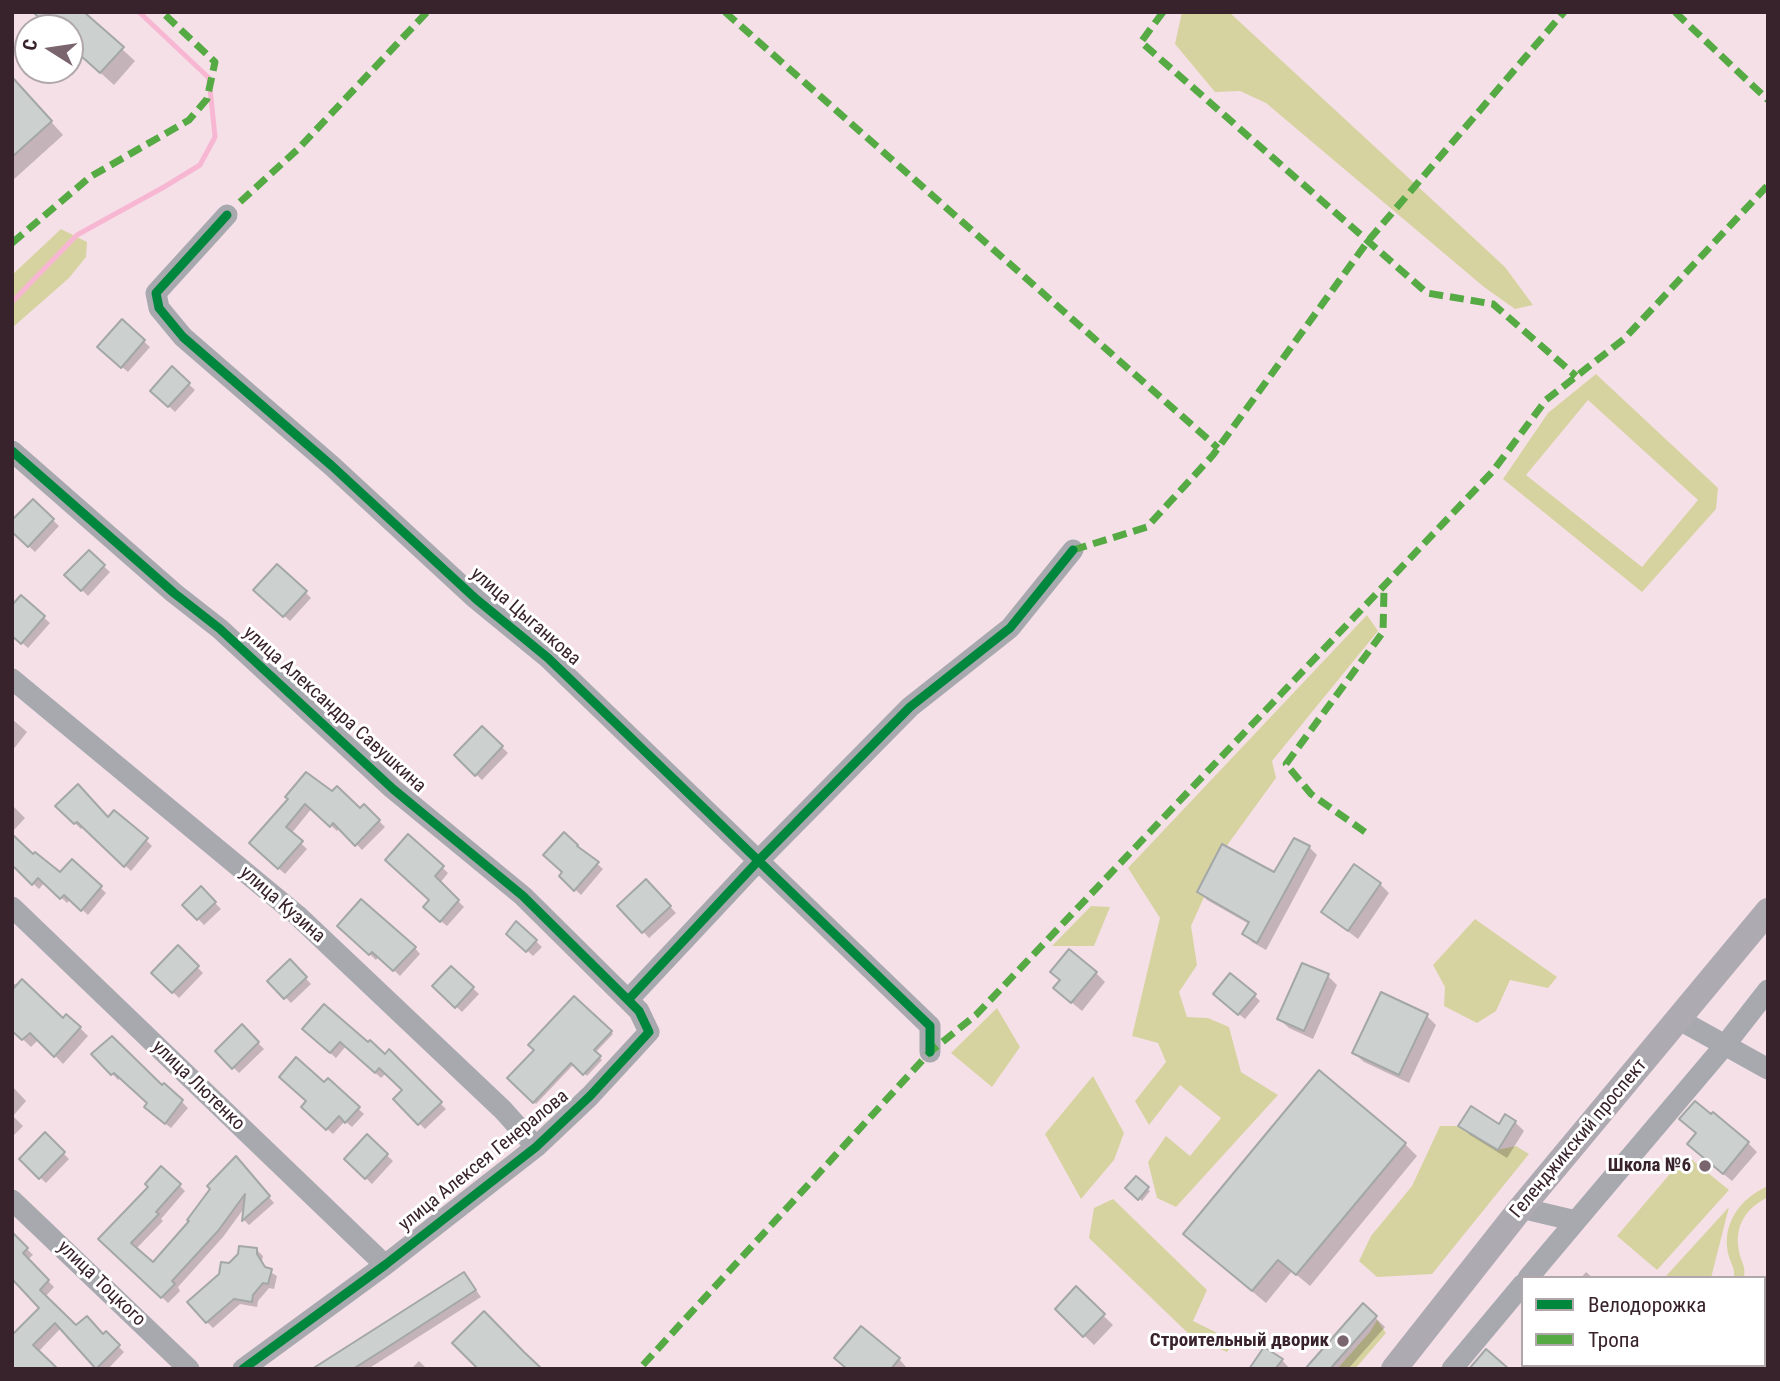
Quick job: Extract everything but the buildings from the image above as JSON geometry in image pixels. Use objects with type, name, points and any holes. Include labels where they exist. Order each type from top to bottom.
[{"type":"main road","name":"Геленджикский проспект","points":[[1394,1369],[1521,1208],[1768,911]]},
{"type":"street","name":"улица Цыганкова","points":[[228,215],[156,293],[159,308],[183,337],[332,466],[476,599],[548,658],[930,1026],[930,1052]]},
{"type":"street","name":"улица Александра Савушкина","points":[[12,451],[174,593],[220,629],[393,789],[523,896],[628,1000]]},
{"type":"street","points":[[628,1000],[759,860],[910,707],[1010,628],[1073,550]]},
{"type":"street","name":"улица Кузина","points":[[12,679],[296,915],[503,1110],[536,1147]]},
{"type":"street","name":"улица Лютенко","points":[[12,907],[385,1265]]},
{"type":"street","points":[[1530,1276],[1725,1045],[1768,990]]},
{"type":"street","name":"улица Алексея Генералова","points":[[243,1369],[385,1265],[536,1147],[590,1096],[649,1032],[639,1011],[628,1000]]},
{"type":"street","points":[[1678,1019],[1768,1069]]},
{"type":"street","name":"улица Тоцкого","points":[[12,1200],[189,1369]]},
{"type":"street","points":[[1521,1208],[1576,1221]]},
{"type":"street","points":[[1452,1369],[1521,1286]]},
{"type":"shaded area","points":[[1182,12],[1229,12],[1505,267],[1533,305],[1515,309],[1484,287],[1266,103],[1240,91],[1215,92],[1175,44]]},
{"type":"shaded area","points":[[61,229],[87,242],[86,257],[69,278],[12,328],[12,275]]},
{"type":"shaded area","points":[[1596,374],[1718,488],[1716,509],[1642,592],[1503,479],[1548,413]],"holes":[[[1588,400],[1698,500],[1642,567],[1526,475]]]},
{"type":"shaded area","points":[[1367,615],[1378,631],[1272,761],[1276,778],[1228,844],[1191,926],[1197,965],[1179,992],[1187,1017],[1208,1018],[1229,1027],[1241,1072],[1278,1095],[1176,1207],[1157,1198],[1148,1162],[1166,1136],[1190,1156],[1221,1118],[1180,1085],[1149,1125],[1135,1101],[1166,1062],[1158,1043],[1132,1036],[1160,918],[1128,868]]},
{"type":"shaded area","points":[[1091,906],[1110,907],[1094,946],[1052,946]]},
{"type":"shaded area","points":[[1475,919],[1557,977],[1548,988],[1510,980],[1496,1011],[1477,1023],[1444,1006],[1445,987],[1433,965]]},
{"type":"shaded area","points":[[997,1008],[1020,1047],[992,1087],[951,1053]]},
{"type":"shaded area","points":[[1093,1076],[1124,1133],[1114,1160],[1081,1199],[1045,1134]]},
{"type":"shaded area","points":[[1440,1126],[1458,1126],[1497,1150],[1516,1146],[1529,1154],[1432,1274],[1377,1277],[1359,1261],[1371,1236],[1412,1186]]},
{"type":"shaded area","points":[[1686,1155],[1729,1190],[1657,1270],[1617,1236]]},
{"type":"shaded area","points":[[1768,1186],[1768,1197],[1753,1207],[1743,1219],[1738,1242],[1744,1276],[1734,1276],[1727,1234],[1741,1205]]},
{"type":"shaded area","points":[[1113,1199],[1207,1290],[1193,1321],[1234,1341],[1227,1352],[1192,1337],[1089,1238],[1094,1208]]},
{"type":"shaded area","points":[[1729,1207],[1712,1276],[1666,1276]]},
{"type":"shaded area","points":[[1377,1320],[1386,1333],[1355,1369],[1337,1369],[1370,1332]]},
{"type":"waterway","points":[[12,302],[77,235],[200,165],[215,137],[209,78],[139,12]]},
{"type":"marked path","points":[[12,243],[90,177],[189,120],[207,99],[215,62],[162,12]]},
{"type":"marked path","points":[[240,202],[298,149],[427,12]]},
{"type":"marked path","points":[[725,12],[1218,448]]},
{"type":"marked path","points":[[1163,12],[1141,42],[1427,293],[1493,304],[1576,376]]},
{"type":"marked path","points":[[1073,550],[1147,527],[1213,455],[1368,241],[1564,12]]},
{"type":"marked path","points":[[1675,12],[1768,100]]},
{"type":"marked path","points":[[643,1365],[930,1052],[976,1015],[1493,471],[1546,400],[1624,339],[1768,185]]},
{"type":"marked path","points":[[1365,832],[1311,794],[1286,764],[1383,632],[1384,589]]},
{"type":"cycle path","points":[[227,215],[156,293],[159,308],[183,337],[332,466],[476,599],[548,658],[930,1026],[930,1052]]},
{"type":"cycle path","points":[[12,451],[174,593],[220,629],[393,789],[523,896],[628,1000]]},
{"type":"cycle path","points":[[243,1369],[385,1265],[536,1147],[590,1096],[649,1032],[639,1011],[628,1000],[759,860],[910,707],[1010,628],[1073,550]]},
{"type":"place","name":"Школа №6","points":[[1705,1166]]},
{"type":"place","name":"Строительный дворик","points":[[1343,1341]]}]
